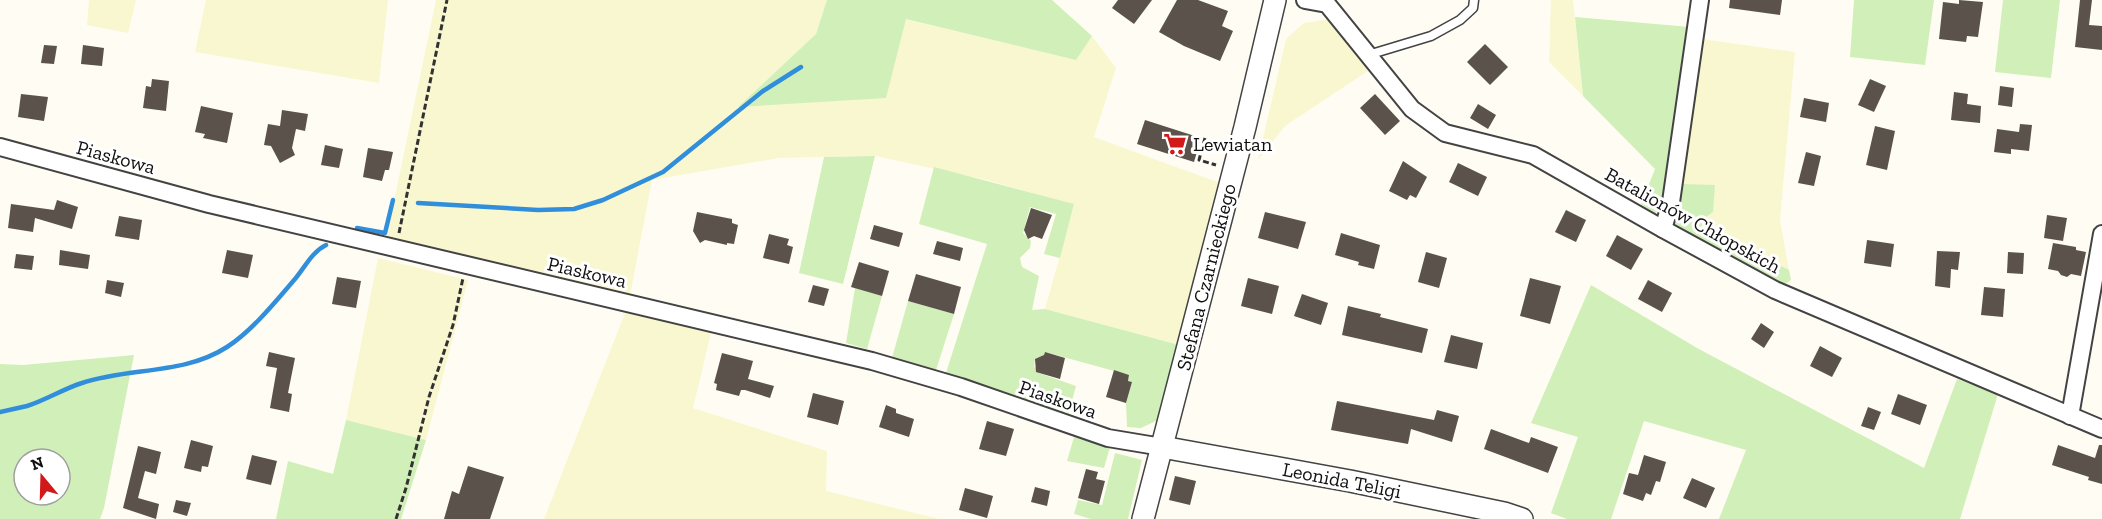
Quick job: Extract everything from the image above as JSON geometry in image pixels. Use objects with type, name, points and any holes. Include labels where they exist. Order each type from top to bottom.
[{"type":"street","name":"Stefana Czarnieckiego","points":[[1143,519],[1245,127],[1275,0]]},
{"type":"street","name":"Batalionów Chłopskich","points":[[1305,0],[1327,4],[1412,109],[1445,133],[1533,155],[1775,290],[2102,429]]},
{"type":"street","points":[[1663,229],[1671,202],[1700,0]]},
{"type":"street","name":"Piaskowa","points":[[0,147],[209,204],[872,361],[961,387],[1108,438],[1162,447]]},
{"type":"street","points":[[2070,416],[2102,234]]},
{"type":"street","name":"Leonida Teligi","points":[[1162,447],[1350,481],[1504,513],[1522,519]]},
{"type":"lane","points":[[1367,55],[1431,36],[1460,20],[1473,8],[1474,0]]},
{"type":"path","points":[[396,249],[447,0]]},
{"type":"path","points":[[1205,138],[1199,160],[1226,168]]},
{"type":"path","points":[[396,519],[429,397],[453,325],[466,265]]},
{"type":"shaded area","points":[[89,0],[136,0],[128,33],[87,25]]},
{"type":"shaded area","points":[[206,0],[388,0],[379,83],[195,52]]},
{"type":"shaded area","points":[[436,0],[827,0],[816,34],[739,106],[905,19],[1076,60],[1092,36],[1116,68],[1094,137],[1220,183],[1179,345],[1045,309],[1074,205],[987,180],[875,156],[779,158],[652,180],[630,296],[386,239]]},
{"type":"shaded area","points":[[1551,0],[1573,0],[1583,96],[1549,62]]},
{"type":"shaded area","points":[[1330,19],[1368,71],[1285,126],[1258,160],[1286,39],[1304,23]]},
{"type":"shaded area","points":[[1702,39],[1795,52],[1780,220],[1789,270],[1698,221],[1683,184]]},
{"type":"shaded area","points":[[378,258],[468,280],[426,440],[346,420]]},
{"type":"shaded area","points":[[627,308],[712,329],[693,408],[827,451],[826,491],[939,519],[544,519]]},
{"type":"green space","points":[[827,0],[1052,0],[1092,36],[1076,60],[906,19],[886,98],[738,107],[816,34]]},
{"type":"green space","points":[[1854,0],[1934,0],[1925,65],[1850,57]]},
{"type":"green space","points":[[2003,0],[2060,0],[2051,78],[1995,72]]},
{"type":"green space","points":[[1575,17],[1690,27],[1666,194],[1655,215],[1641,204],[1655,169],[1583,96]]},
{"type":"green space","points":[[875,156],[843,284],[799,273],[824,157]]},
{"type":"green space","points":[[934,167],[1074,204],[1060,258],[1044,254],[1056,214],[1030,207],[1023,233],[1031,241],[1030,248],[1020,258],[1022,267],[1039,276],[1032,310],[1045,309],[1179,345],[1160,419],[1141,428],[1127,427],[1126,403],[1132,382],[1128,381],[1129,375],[1045,352],[1043,358],[1035,359],[1034,367],[1040,369],[1039,373],[1076,386],[1068,415],[945,376],[987,244],[919,224]]},
{"type":"green space","points":[[1683,184],[1715,185],[1713,212],[1699,222],[1789,270],[1791,280],[1784,285],[1680,232],[1673,222]]},
{"type":"green space","points":[[1591,285],[1697,348],[1924,468],[1957,379],[1998,394],[1960,519],[1719,519],[1746,450],[1644,421],[1611,519],[1567,519],[1551,513],[1578,437],[1531,423]]},
{"type":"green space","points":[[855,288],[882,296],[867,349],[846,343]]},
{"type":"green space","points":[[908,301],[954,314],[936,370],[892,358]]},
{"type":"green space","points":[[134,355],[100,519],[0,519],[0,364],[23,365]]},
{"type":"green space","points":[[346,420],[426,440],[401,519],[276,519],[288,461],[333,474]]},
{"type":"green space","points":[[1074,437],[1110,447],[1104,468],[1067,461]]},
{"type":"green space","points":[[1115,453],[1142,460],[1128,519],[1091,519],[1074,514],[1078,500],[1102,505]]},
{"type":"building","points":[[1118,0],[1152,0],[1134,24],[1112,8]]},
{"type":"building","points":[[1177,0],[1198,0],[1228,11],[1222,26],[1233,31],[1220,61],[1184,46],[1159,32]]},
{"type":"building","points":[[1730,0],[1782,0],[1780,15],[1729,8]]},
{"type":"building","points":[[1959,0],[1983,2],[1978,37],[1967,36],[1966,42],[1939,39],[1943,2],[1959,4]]},
{"type":"building","points":[[2080,0],[2092,0],[2089,25],[2102,26],[2102,50],[2075,47]]},
{"type":"building","points":[[1485,44],[1508,67],[1490,85],[1467,62]]},
{"type":"building","points":[[44,45],[57,46],[54,64],[41,63]]},
{"type":"building","points":[[83,45],[104,48],[102,66],[81,64]]},
{"type":"building","points":[[152,79],[169,81],[166,111],[143,108],[146,86],[151,87]]},
{"type":"building","points":[[1870,79],[1886,86],[1874,112],[1858,105]]},
{"type":"building","points":[[2000,86],[2014,88],[2012,107],[1998,105]]},
{"type":"building","points":[[1954,92],[1968,94],[1967,104],[1981,106],[1980,123],[1951,120]]},
{"type":"building","points":[[21,94],[48,97],[44,121],[18,117]]},
{"type":"building","points":[[1375,94],[1400,121],[1385,135],[1360,108]]},
{"type":"building","points":[[1804,98],[1829,103],[1826,122],[1800,117]]},
{"type":"building","points":[[1478,104],[1496,115],[1488,129],[1470,118]]},
{"type":"building","points":[[201,106],[233,113],[227,143],[203,138],[205,134],[195,132]]},
{"type":"building","points":[[282,110],[308,114],[305,131],[296,129],[292,148],[295,155],[280,163],[271,146],[264,145],[268,124],[280,126]]},
{"type":"building","points":[[1145,120],[1201,138],[1194,162],[1137,144]]},
{"type":"building","points":[[2020,124],[2032,125],[2029,151],[2011,149],[2011,154],[1994,152],[1997,129],[2019,132]]},
{"type":"building","points":[[1875,126],[1895,131],[1887,170],[1866,165]]},
{"type":"building","points":[[325,145],[343,149],[339,168],[321,165]]},
{"type":"building","points":[[368,148],[393,152],[389,170],[385,170],[382,181],[363,177]]},
{"type":"building","points":[[1806,152],[1821,156],[1814,186],[1798,183]]},
{"type":"building","points":[[1403,161],[1427,177],[1416,198],[1410,195],[1407,200],[1389,191]]},
{"type":"building","points":[[1458,163],[1487,177],[1478,196],[1449,182]]},
{"type":"building","points":[[57,200],[78,207],[72,229],[35,218],[33,232],[8,228],[11,204],[54,210]]},
{"type":"building","points":[[1031,208],[1052,215],[1042,239],[1034,236],[1028,239],[1024,230]]},
{"type":"building","points":[[1566,210],[1586,220],[1576,242],[1555,232]]},
{"type":"building","points":[[697,212],[732,219],[732,223],[738,225],[734,244],[727,243],[727,245],[705,240],[700,243],[693,231]]},
{"type":"building","points":[[1265,212],[1306,222],[1298,249],[1258,238]]},
{"type":"building","points":[[2047,215],[2067,218],[2063,241],[2044,238]]},
{"type":"building","points":[[119,216],[142,220],[139,240],[115,236]]},
{"type":"building","points":[[874,225],[903,233],[899,247],[870,239]]},
{"type":"building","points":[[1341,233],[1380,245],[1374,269],[1335,255]]},
{"type":"building","points":[[769,234],[789,239],[787,245],[793,247],[789,264],[763,258]]},
{"type":"building","points":[[1617,235],[1643,249],[1631,270],[1606,256]]},
{"type":"building","points":[[1867,240],[1894,244],[1891,267],[1864,263]]},
{"type":"building","points":[[937,241],[963,248],[960,261],[933,254]]},
{"type":"building","points":[[2053,243],[2076,247],[2076,250],[2086,252],[2081,276],[2071,274],[2067,277],[2058,271],[2048,269]]},
{"type":"building","points":[[60,250],[90,255],[88,269],[59,265]]},
{"type":"building","points":[[227,250],[253,255],[248,278],[222,273]]},
{"type":"building","points":[[1937,251],[1960,252],[1958,270],[1951,269],[1950,288],[1935,286]]},
{"type":"building","points":[[1426,252],[1447,258],[1439,288],[1418,282]]},
{"type":"building","points":[[2008,252],[2024,253],[2023,274],[2007,273]]},
{"type":"building","points":[[16,254],[34,256],[32,270],[14,268]]},
{"type":"building","points":[[859,262],[889,271],[882,296],[851,287]]},
{"type":"building","points":[[916,274],[961,287],[954,314],[908,301]]},
{"type":"building","points":[[337,277],[361,281],[356,308],[332,304]]},
{"type":"building","points":[[1248,278],[1279,286],[1272,314],[1241,306]]},
{"type":"building","points":[[1530,278],[1561,286],[1550,324],[1520,316]]},
{"type":"building","points":[[107,280],[124,283],[121,297],[105,293]]},
{"type":"building","points":[[1648,280],[1672,293],[1662,312],[1638,299]]},
{"type":"building","points":[[813,285],[829,289],[824,306],[808,302]]},
{"type":"building","points":[[1984,287],[2005,289],[2003,317],[1981,315]]},
{"type":"building","points":[[1302,294],[1328,303],[1321,325],[1294,316]]},
{"type":"building","points":[[1348,306],[1428,329],[1422,353],[1342,335]]},
{"type":"building","points":[[1761,323],[1774,332],[1764,348],[1751,339]]},
{"type":"building","points":[[1451,335],[1483,343],[1477,369],[1444,362]]},
{"type":"building","points":[[1820,346],[1842,358],[1832,377],[1810,366]]},
{"type":"building","points":[[269,352],[295,358],[288,393],[292,394],[289,412],[270,408],[277,368],[266,366]]},
{"type":"building","points":[[1045,352],[1065,358],[1060,379],[1036,372],[1035,359],[1044,355]]},
{"type":"building","points":[[722,353],[753,361],[748,379],[774,386],[770,398],[745,390],[741,390],[739,396],[716,390],[717,384],[714,383]]},
{"type":"building","points":[[1114,370],[1129,375],[1128,381],[1132,382],[1126,403],[1106,397]]},
{"type":"building","points":[[813,393],[844,401],[838,425],[807,417]]},
{"type":"building","points":[[1898,394],[1927,405],[1920,425],[1891,414]]},
{"type":"building","points":[[1337,401],[1434,420],[1437,410],[1459,416],[1452,442],[1411,429],[1408,444],[1331,430]]},
{"type":"building","points":[[886,405],[896,409],[896,413],[914,419],[909,437],[879,427]]},
{"type":"building","points":[[1868,407],[1881,412],[1874,430],[1861,426]]},
{"type":"building","points":[[987,421],[1014,429],[1006,456],[979,449]]},
{"type":"building","points":[[1491,429],[1529,443],[1531,437],[1558,447],[1548,473],[1484,449]]},
{"type":"building","points":[[191,440],[213,446],[208,467],[202,466],[201,472],[184,468]]},
{"type":"building","points":[[2058,445],[2095,458],[2099,445],[2102,445],[2102,484],[2088,480],[2089,477],[2052,465]]},
{"type":"building","points":[[138,446],[161,452],[156,474],[145,471],[138,498],[159,504],[156,519],[123,508]]},
{"type":"building","points":[[252,455],[277,461],[271,485],[246,479]]},
{"type":"building","points":[[1644,455],[1666,462],[1660,482],[1656,481],[1651,495],[1646,493],[1643,501],[1623,494],[1629,473],[1638,475]]},
{"type":"building","points":[[468,466],[504,477],[490,519],[444,519],[452,491],[459,494]]},
{"type":"building","points":[[1086,469],[1098,472],[1096,479],[1105,481],[1099,504],[1078,498]]},
{"type":"building","points":[[1175,476],[1196,481],[1190,505],[1169,500]]},
{"type":"building","points":[[1692,478],[1715,488],[1706,508],[1683,498]]},
{"type":"building","points":[[1035,487],[1050,491],[1047,506],[1031,502]]},
{"type":"building","points":[[965,488],[993,496],[987,518],[959,510]]},
{"type":"building","points":[[176,500],[191,503],[187,516],[173,512]]},
{"type":"waterway","points":[[418,203],[538,210],[574,209],[603,200],[663,172],[763,91],[801,67]]},
{"type":"waterway","points":[[357,228],[385,233],[393,200]]},
{"type":"waterway","points":[[0,412],[27,406],[75,385],[100,378],[175,366],[210,356],[227,347],[254,324],[313,256],[326,245]]},
{"type":"place","name":"Lewiatan","points":[[1175,144]]}]
